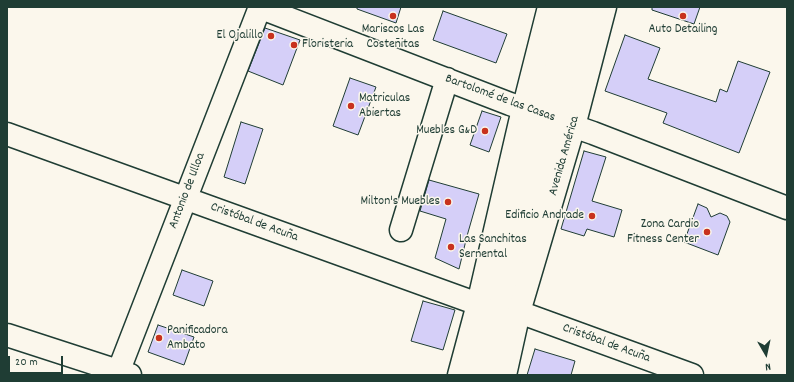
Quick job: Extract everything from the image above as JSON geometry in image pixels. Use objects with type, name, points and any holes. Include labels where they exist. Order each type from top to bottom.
[{"type":"street","name":"Bartolomé de las Casas","points":[[259,7],[447,80],[787,208]]},
{"type":"street","name":"Antonio de Ulloa","points":[[122,374],[185,199],[259,7]]},
{"type":"street","name":"Avenida América","points":[[505,375],[519,312],[548,117],[549,7]]},
{"type":"street","points":[[492,375],[548,117],[568,7]]},
{"type":"street","points":[[472,375],[548,117],[587,7]]},
{"type":"street","name":"Avenida América","points":[[459,375],[478,304],[548,117],[605,7]]},
{"type":"street","points":[[401,230],[447,80]]},
{"type":"street","name":"Cristóbal de Acuña","points":[[7,134],[478,304]]},
{"type":"street","name":"Cristóbal de Acuña","points":[[519,312],[692,375]]},
{"type":"street","points":[[7,335],[122,374]]},
{"type":"building","points":[[357,7],[401,7],[396,23],[357,9]]},
{"type":"building","name":"Auto Detailing","points":[[652,7],[700,7],[694,24],[652,10]]},
{"type":"building","points":[[443,11],[507,34],[496,63],[433,40]]},
{"type":"building","points":[[265,28],[300,40],[283,85],[248,71]]},
{"type":"building","points":[[625,35],[660,48],[648,79],[716,102],[720,89],[727,92],[738,61],[770,72],[739,153],[663,123],[667,113],[605,91]]},
{"type":"building","name":"Matriculas Abiertas","points":[[350,78],[376,87],[358,135],[333,126]]},
{"type":"building","name":"Muebles G&D","points":[[482,111],[501,117],[489,152],[470,145]]},
{"type":"building","points":[[241,122],[263,129],[245,184],[224,177]]},
{"type":"building","points":[[584,151],[606,157],[592,201],[622,210],[614,237],[587,229],[584,236],[561,229]]},
{"type":"building","name":"Milton's Muebles","points":[[429,180],[479,194],[459,269],[435,258],[446,219],[420,211]]},
{"type":"building","name":"Zona Cardio Fitness Center","points":[[698,204],[707,208],[711,217],[720,213],[727,216],[730,222],[718,255],[684,242]]},
{"type":"building","points":[[182,270],[213,281],[204,306],[173,295]]},
{"type":"building","points":[[423,301],[455,310],[443,350],[411,341]]},
{"type":"building","points":[[158,325],[194,337],[184,365],[148,352]]},
{"type":"building","points":[[535,349],[575,361],[571,375],[527,375]]},
{"type":"place","name":"Mariscos Las Costeñitas","points":[[393,16]]},
{"type":"place","name":"Auto Detailing","points":[[683,16]]},
{"type":"place","name":"El Ojalillo","points":[[271,36]]},
{"type":"place","name":"Floristeria","points":[[294,45]]},
{"type":"place","name":"Matriculas Abiertas","points":[[351,106]]},
{"type":"place","name":"Muebles G&D","points":[[485,131]]},
{"type":"place","name":"Milton's Muebles","points":[[448,202]]},
{"type":"place","name":"Edificio Andrade","points":[[592,216]]},
{"type":"place","name":"Zona Cardio Fitness Center","points":[[707,232]]},
{"type":"place","name":"Las Sanchitas Sernental","points":[[451,247]]},
{"type":"place","name":"Panificadora Ambato","points":[[159,338]]}]
